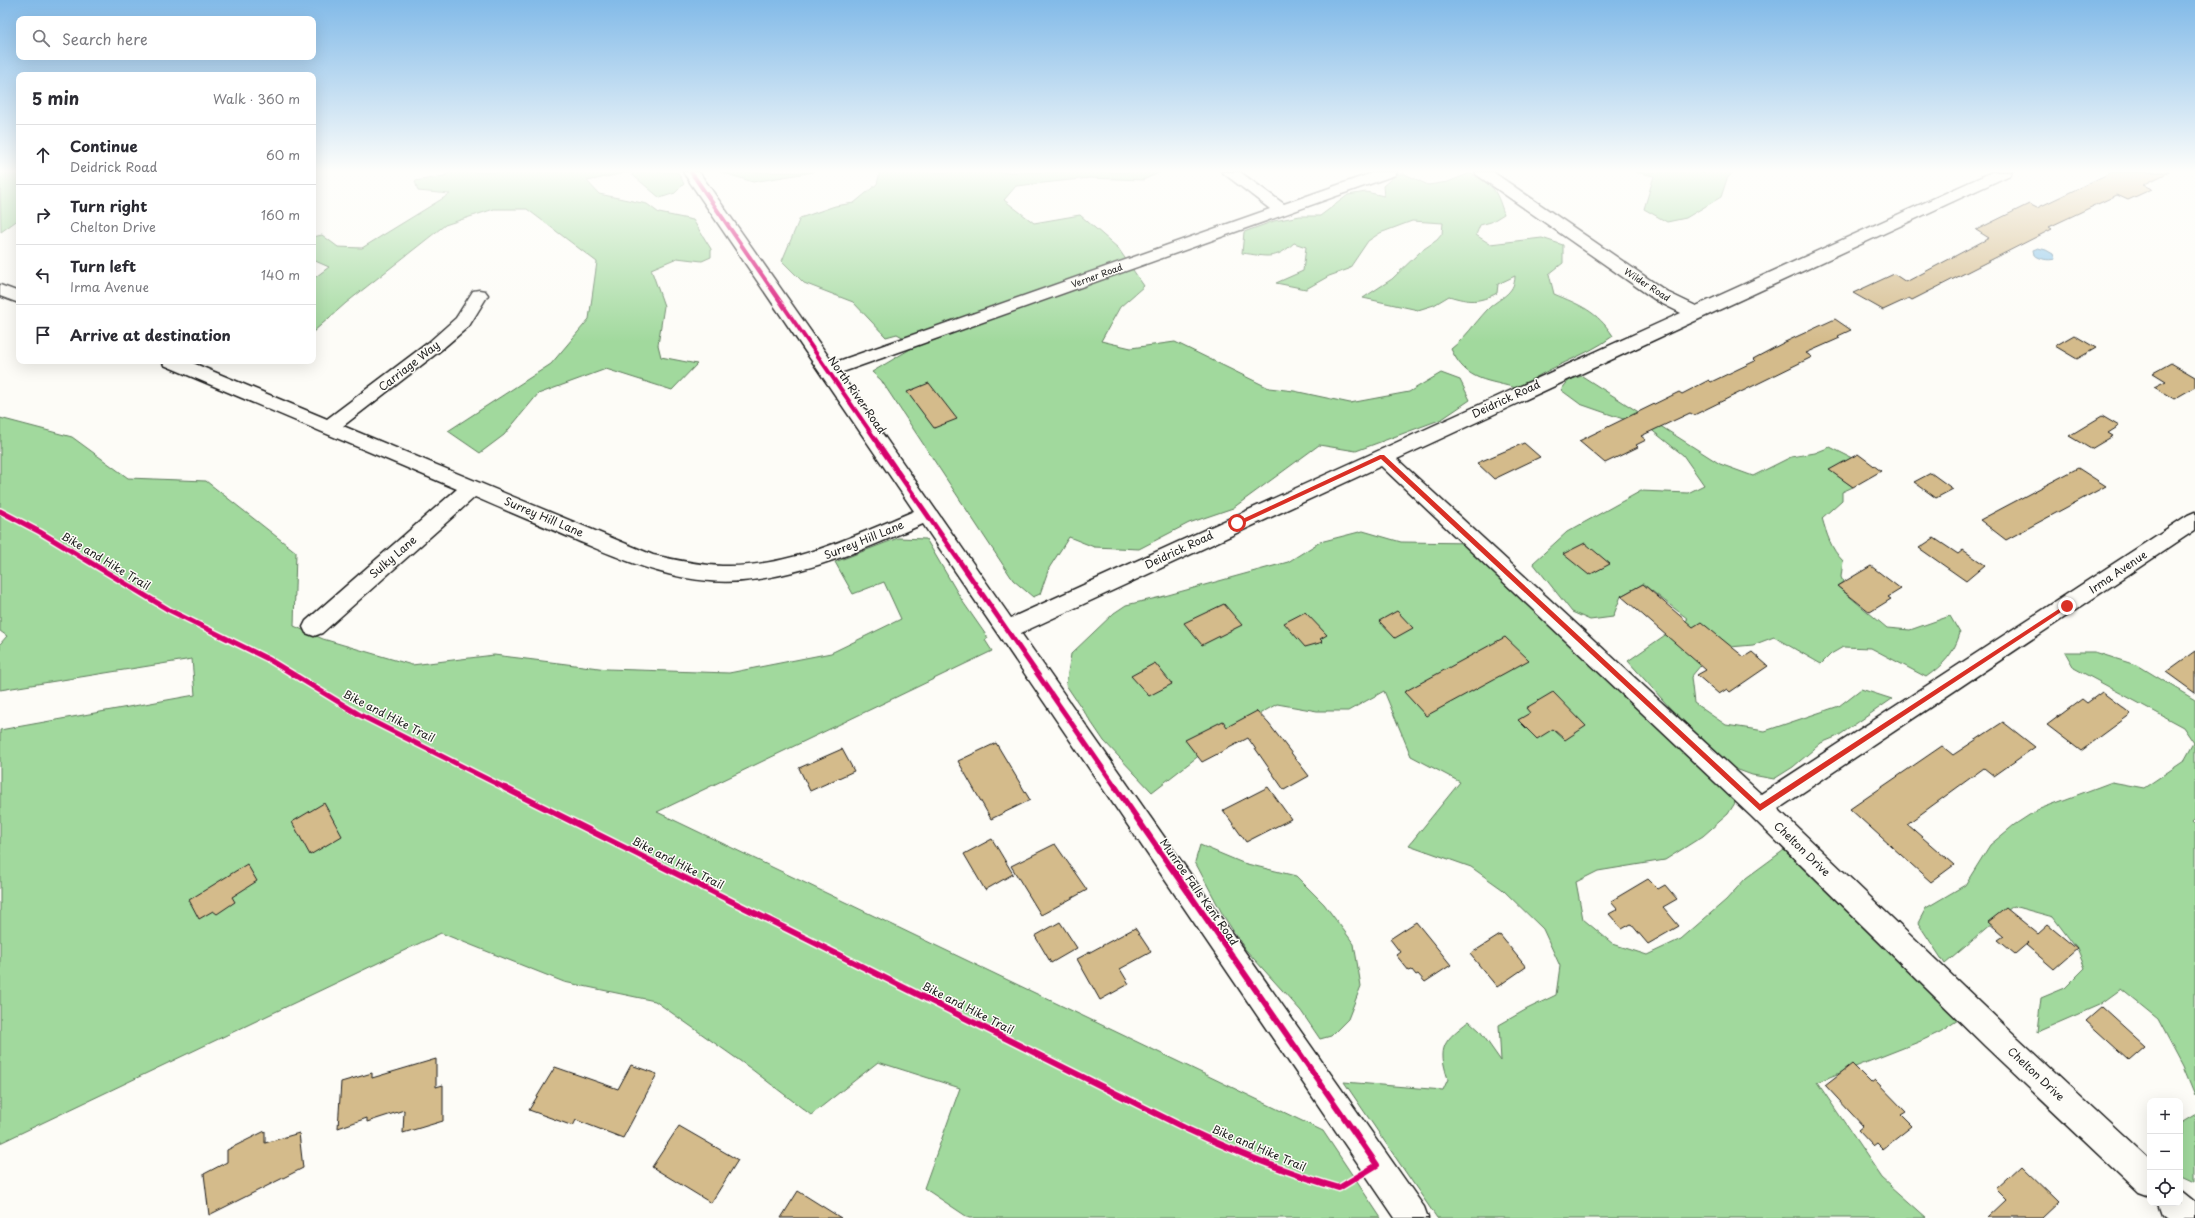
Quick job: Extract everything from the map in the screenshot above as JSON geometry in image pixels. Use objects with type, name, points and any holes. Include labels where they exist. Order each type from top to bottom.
[{"type":"street","name":"North River Road","points":[[730,229],[1008,629]]},
{"type":"street","name":"Verner Road","points":[[828,371],[1229,229]]},
{"type":"street","name":"Wilder Road","points":[[1564,229],[1662,297],[1695,313]]},
{"type":"street","name":"Deidrick Road","points":[[1008,629],[1879,229]]},
{"type":"street","points":[[0,290],[16,297]]},
{"type":"street","name":"Carriage Way","points":[[329,426],[441,341],[463,322],[479,295]]},
{"type":"street","name":"Surrey Hill Lane","points":[[177,364],[329,426],[649,562],[669,568],[704,574],[756,572],[792,566],[826,555],[928,514]]},
{"type":"street","name":"Chelton Drive","points":[[1382,456],[1760,808],[1995,1036],[2147,1177]]},
{"type":"street","name":"Sulky Lane","points":[[314,627],[473,487]]},
{"type":"street","name":"Irma Avenue","points":[[1760,808],[2195,520]]},
{"type":"street","name":"Munroe Falls Kent Road","points":[[1008,629],[1055,702],[1413,1218]]},
{"type":"street","points":[[2177,1206],[2190,1218]]},
{"type":"green space","points":[[393,229],[440,229],[346,303],[316,329],[316,277],[329,267],[316,261],[316,236],[322,235],[338,247],[362,248]]},
{"type":"green space","points":[[553,229],[698,229],[711,249],[711,257],[702,261],[677,258],[651,269],[664,306],[658,345],[661,357],[697,364],[672,390],[606,369],[538,394],[504,435],[480,453],[448,431],[551,364],[589,319],[597,262]]},
{"type":"green space","points":[[795,229],[1096,229],[1118,248],[1144,286],[1120,307],[1101,341],[1131,348],[1175,342],[1269,388],[1294,391],[1350,403],[1409,392],[1441,373],[1460,380],[1470,400],[1442,419],[1356,451],[1319,445],[1233,508],[1189,523],[1139,549],[1094,547],[1069,537],[1049,568],[1040,594],[1033,597],[1013,580],[881,380],[872,372],[917,345],[897,334],[886,337],[853,302],[804,283],[782,261]]},
{"type":"green space","points":[[1253,229],[1391,229],[1380,233],[1368,241],[1349,269],[1329,276],[1306,289],[1276,283],[1303,271],[1306,247],[1294,243],[1281,253],[1270,256],[1242,253],[1244,232]]},
{"type":"green space","points":[[1442,229],[1478,229],[1476,235],[1490,244],[1542,238],[1563,245],[1563,263],[1549,274],[1554,294],[1587,310],[1601,320],[1613,336],[1602,344],[1541,374],[1519,389],[1488,381],[1471,374],[1457,360],[1451,349],[1466,335],[1491,306],[1509,292],[1512,288],[1515,276],[1498,284],[1497,293],[1485,299],[1468,300],[1449,296],[1434,305],[1418,310],[1363,298],[1392,279],[1421,251],[1437,240],[1442,234]]},
{"type":"green space","points":[[1582,376],[1720,464],[1753,476],[1791,457],[1815,453],[1830,447],[1852,458],[1830,470],[1853,487],[1842,492],[1842,500],[1822,518],[1832,547],[1843,561],[1841,577],[1843,582],[1837,586],[1887,628],[1910,630],[1950,616],[1960,633],[1951,653],[1938,668],[1926,677],[1871,648],[1843,647],[1831,654],[1821,664],[1774,637],[1753,645],[1730,647],[1701,665],[1691,677],[1694,703],[1726,725],[1765,731],[1839,706],[1861,689],[1892,699],[1838,736],[1821,743],[1793,767],[1774,779],[1752,775],[1733,768],[1670,708],[1628,661],[1688,619],[1643,584],[1621,596],[1613,617],[1590,620],[1572,612],[1533,563],[1567,532],[1641,491],[1688,493],[1704,485],[1683,455],[1649,428],[1580,404],[1561,390],[1569,380]]},
{"type":"green space","points":[[0,418],[72,437],[128,478],[206,481],[296,552],[294,626],[323,639],[412,665],[494,655],[607,669],[729,673],[831,653],[901,619],[884,582],[853,594],[835,562],[898,538],[926,539],[963,602],[988,638],[985,640],[992,651],[657,812],[1323,1131],[1381,1218],[969,1218],[924,1188],[960,1088],[878,1062],[811,1115],[750,1068],[655,1001],[564,982],[441,933],[0,1143],[0,730],[195,695],[192,659],[0,690],[0,644],[7,636],[0,631]]},
{"type":"green space","points":[[1363,531],[1401,542],[1475,543],[1742,792],[1728,814],[1703,836],[1665,860],[1598,871],[1576,882],[1583,919],[1613,944],[1647,955],[1681,939],[1726,900],[1746,878],[1795,842],[1970,1012],[1940,1032],[1921,1041],[1817,1082],[1882,1178],[1927,1218],[1437,1218],[1344,1082],[1443,1090],[1448,1079],[1443,1059],[1445,1045],[1448,1039],[1469,1021],[1480,1031],[1501,1061],[1499,1025],[1556,995],[1560,966],[1543,929],[1502,889],[1471,867],[1409,845],[1460,782],[1411,756],[1384,691],[1348,711],[1317,711],[1277,704],[1236,727],[1152,792],[1104,741],[1066,685],[1071,654],[1114,613],[1126,605],[1161,597],[1288,562],[1320,542]]},
{"type":"green space","points":[[2065,652],[2095,652],[2139,666],[2195,700],[2195,819],[2192,822],[2195,825],[2195,1095],[2183,1066],[2158,1019],[2121,989],[2099,1005],[2037,1032],[2041,998],[2065,988],[2085,968],[2077,949],[2053,917],[2013,906],[1945,964],[1918,923],[1926,908],[1965,885],[1990,845],[2014,825],[2037,810],[2112,782],[2144,788],[2184,761],[2194,743],[2183,727],[2074,668]]},
{"type":"green space","points":[[1200,845],[1243,863],[1296,876],[1324,904],[1354,944],[1361,986],[1348,1019],[1331,1036],[1320,1039],[1301,1011],[1245,949],[1223,915],[1195,862]]},
{"type":"green space","points":[[2195,1114],[2195,1182],[2183,1176],[2183,1121]]},
{"type":"water","points":[[2038,248],[2053,254],[2055,259],[2049,260],[2039,258],[2034,255],[2033,250]]},
{"type":"building","points":[[2052,229],[1912,300],[1909,298],[1883,310],[1853,293],[1894,274],[1906,282],[1989,238],[1976,230]]},
{"type":"building","points":[[1835,319],[1851,330],[1838,336],[1840,338],[1806,353],[1812,357],[1694,415],[1690,413],[1641,436],[1646,440],[1636,445],[1638,447],[1605,463],[1579,441],[1679,392],[1682,394],[1709,380],[1711,382],[1755,361],[1753,359],[1785,342]]},
{"type":"building","points":[[2074,335],[2096,348],[2077,359],[2055,346]]},
{"type":"building","points":[[2171,363],[2195,377],[2195,387],[2174,399],[2154,387],[2166,381],[2153,373]]},
{"type":"building","points":[[929,383],[957,419],[934,428],[907,392]]},
{"type":"building","points":[[2102,416],[2119,426],[2108,433],[2113,436],[2091,449],[2069,436]]},
{"type":"building","points":[[1524,443],[1540,457],[1494,479],[1477,463]]},
{"type":"building","points":[[1858,454],[1881,471],[1853,487],[1829,470]]},
{"type":"building","points":[[2078,468],[2106,486],[2006,540],[1980,520]]},
{"type":"building","points":[[1931,473],[1953,489],[1936,498],[1914,482]]},
{"type":"building","points":[[1934,538],[1958,554],[1963,550],[1985,565],[1966,581],[1919,548]]},
{"type":"building","points":[[1585,543],[1610,564],[1589,575],[1563,554]]},
{"type":"building","points":[[1871,566],[1901,589],[1888,597],[1891,599],[1870,612],[1837,586]]},
{"type":"building","points":[[1643,584],[1693,627],[1701,622],[1744,657],[1752,652],[1768,666],[1730,692],[1727,689],[1719,694],[1697,675],[1706,670],[1621,596]]},
{"type":"building","points":[[1224,604],[1242,625],[1202,645],[1184,623]]},
{"type":"building","points":[[1397,611],[1413,628],[1395,638],[1379,621]]},
{"type":"building","points":[[1305,612],[1327,635],[1320,639],[1323,642],[1305,647],[1284,623]]},
{"type":"building","points":[[1505,637],[1529,660],[1426,716],[1404,692]]},
{"type":"building","points":[[2195,651],[2195,693],[2166,672]]},
{"type":"building","points":[[1155,663],[1172,684],[1149,696],[1131,676]]},
{"type":"building","points":[[1553,692],[1586,726],[1565,740],[1553,729],[1537,739],[1518,720],[1530,713],[1526,708]]},
{"type":"building","points":[[2102,692],[2131,714],[2081,751],[2047,725],[2082,699],[2087,703]]},
{"type":"building","points":[[1257,711],[1269,724],[1309,776],[1284,790],[1248,738],[1202,762],[1185,740],[1223,721],[1227,727]]},
{"type":"building","points":[[2003,722],[2035,747],[1994,776],[1984,768],[1907,824],[1954,865],[1931,882],[1850,809],[1942,746],[1953,755]]},
{"type":"building","points":[[996,743],[1030,800],[991,819],[958,761]]},
{"type":"building","points":[[842,749],[854,771],[810,791],[799,768]]},
{"type":"building","points":[[1268,787],[1291,819],[1246,842],[1223,810]]},
{"type":"building","points":[[324,803],[342,836],[310,855],[292,822]]},
{"type":"building","points":[[992,839],[1013,874],[985,890],[964,854]]},
{"type":"building","points":[[1055,844],[1087,890],[1041,915],[1011,866]]},
{"type":"building","points":[[247,864],[257,881],[232,897],[235,902],[217,914],[213,911],[199,919],[189,900]]},
{"type":"building","points":[[1648,879],[1658,889],[1665,885],[1677,899],[1663,907],[1679,926],[1648,944],[1631,924],[1622,929],[1609,914],[1618,909],[1611,901]]},
{"type":"building","points":[[2006,908],[2038,934],[2048,925],[2077,949],[2054,969],[2026,945],[2029,942],[2015,954],[1998,940],[2004,936],[1988,922]]},
{"type":"building","points":[[1060,922],[1077,948],[1051,963],[1035,936]]},
{"type":"building","points":[[1416,922],[1451,965],[1425,982],[1418,974],[1416,975],[1412,970],[1409,971],[1396,955],[1400,952],[1390,939]]},
{"type":"building","points":[[1135,928],[1151,952],[1120,969],[1129,984],[1100,1000],[1077,959]]},
{"type":"building","points":[[1500,935],[1526,967],[1497,987],[1470,954]]},
{"type":"building","points":[[2102,1007],[2145,1046],[2129,1060],[2086,1021]]},
{"type":"building","points":[[436,1059],[436,1087],[443,1085],[443,1121],[403,1133],[404,1110],[367,1122],[367,1118],[338,1128],[341,1082],[372,1073],[372,1078]]},
{"type":"building","points":[[1852,1064],[1871,1083],[1875,1080],[1906,1112],[1901,1115],[1912,1126],[1883,1149],[1877,1143],[1873,1146],[1858,1130],[1863,1126],[1825,1085]]},
{"type":"building","points":[[631,1065],[657,1074],[623,1138],[576,1120],[573,1126],[529,1110],[555,1067],[618,1089]]},
{"type":"building","points":[[679,1126],[738,1160],[711,1203],[652,1167]]},
{"type":"building","points":[[265,1131],[265,1143],[299,1133],[303,1168],[209,1215],[204,1174],[227,1162],[227,1150]]},
{"type":"building","points":[[2021,1166],[2058,1202],[2041,1218],[1988,1218],[2007,1200],[1996,1189]]},
{"type":"building","points":[[798,1191],[841,1218],[781,1218]]},
{"type":"cycle path","name":"Bike and Hike Trail","points":[[0,511],[40,532],[128,587],[169,610],[268,659],[360,715],[1189,1130],[1262,1162],[1339,1188],[1377,1165],[730,229]]},
{"type":"route","points":[[1237,523],[1382,456],[1760,808],[2067,606]]}]
